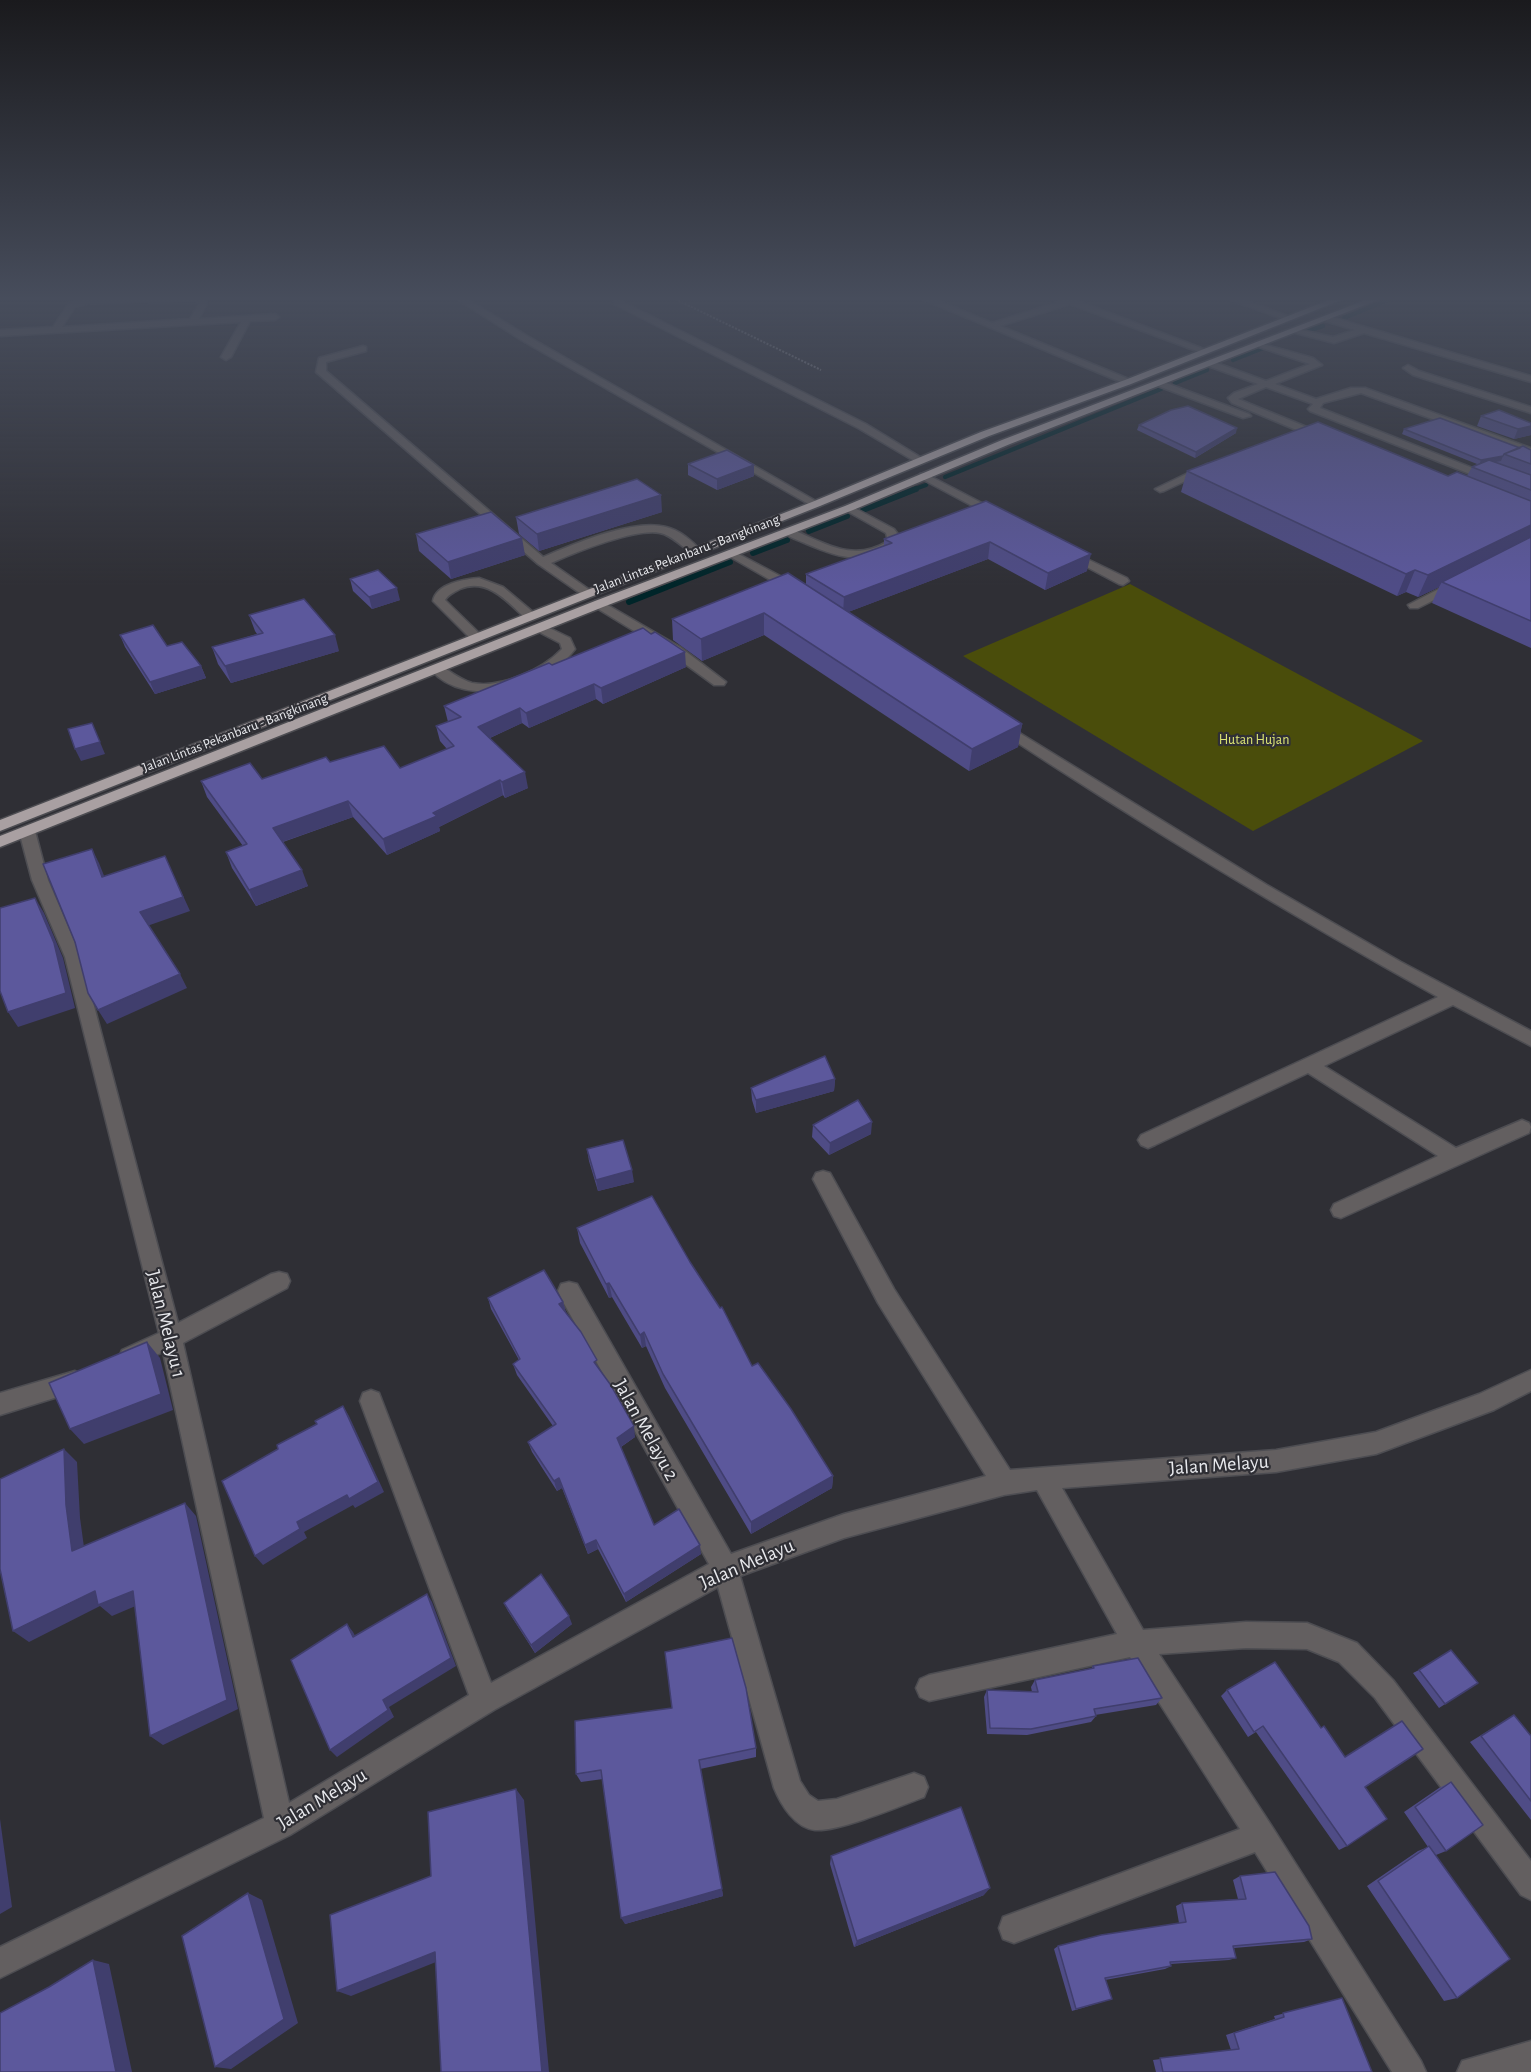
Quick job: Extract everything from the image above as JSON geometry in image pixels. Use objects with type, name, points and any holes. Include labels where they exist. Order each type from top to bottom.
[{"type":"highway","name":"Jalan Lintas Pekanbaru - Bangkinang","points":[[0,826],[816,504],[985,434],[1099,393]]},
{"type":"highway","name":"Jalan Lintas Pekanbaru - Bangkinang","points":[[0,842],[600,604],[849,508],[1006,442],[1138,393]]},
{"type":"highway","points":[[985,434],[1006,442]]},
{"type":"street","points":[[345,393],[542,562],[588,593]]},
{"type":"street","points":[[620,393],[816,504]]},
{"type":"street","points":[[798,393],[920,460]]},
{"type":"street","points":[[1184,393],[1291,436],[1333,445],[1241,405],[1233,398],[1246,393]]},
{"type":"street","points":[[1291,393],[1316,402],[1346,393]]},
{"type":"street","points":[[1369,393],[1531,452]]},
{"type":"street","points":[[1477,393],[1531,410]]},
{"type":"street","points":[[1182,407],[1200,399]]},
{"type":"street","points":[[1316,402],[1319,404],[1313,409],[1531,495]]},
{"type":"street","points":[[1160,489],[1223,460]]},
{"type":"street","points":[[924,476],[1007,520]]},
{"type":"street","points":[[787,531],[840,554],[850,556],[862,555],[894,542],[890,531],[849,508]]},
{"type":"street","points":[[542,562],[586,545],[653,529],[664,530],[696,551]]},
{"type":"street","points":[[1060,548],[1123,581]]},
{"type":"street","points":[[731,553],[804,594]]},
{"type":"street","points":[[1414,605],[1474,575]]},
{"type":"street","points":[[477,637],[444,608],[439,601],[440,596],[471,582],[486,582],[496,585],[531,616]]},
{"type":"street","points":[[600,604],[675,650],[719,682]]},
{"type":"street","points":[[438,670],[469,686],[483,688],[502,686],[529,675],[563,657],[569,649],[565,641],[541,628]]},
{"type":"street","points":[[987,717],[1274,897],[1531,1040]]},
{"type":"street","name":"Jalan Melayu 1","points":[[27,831],[40,880],[74,957],[171,1338],[280,1826]]},
{"type":"street","points":[[1148,1140],[1452,998]]},
{"type":"street","points":[[1309,1065],[1455,1157]]},
{"type":"street","points":[[1341,1210],[1522,1128]]},
{"type":"street","points":[[823,1179],[886,1296],[1004,1484]]},
{"type":"street","points":[[0,1404],[73,1383],[171,1338],[279,1281]]},
{"type":"street","name":"Jalan Melayu 2","points":[[569,1291],[725,1569],[788,1788],[799,1805],[815,1816],[837,1813],[914,1787]]},
{"type":"street","name":"Jalan Melayu","points":[[0,1964],[280,1826],[485,1701],[725,1569],[844,1526],[1004,1484],[1043,1478],[1276,1461],[1376,1443],[1486,1402],[1531,1380]]},
{"type":"street","points":[[371,1401],[485,1701]]},
{"type":"street","points":[[1043,1478],[1136,1643],[1261,1835],[1410,2072]]},
{"type":"street","points":[[929,1688],[1136,1643],[1246,1635],[1307,1636],[1348,1653],[1384,1689],[1531,1885]]},
{"type":"street","points":[[1014,1928],[1261,1835]]},
{"type":"street","points":[[1473,2072],[1531,2057]]},
{"type":"green space","name":"Hutan Hujan","points":[[1130,584],[1423,741],[1253,831],[963,656]]},
{"type":"building","points":[[1188,406],[1237,428],[1196,452],[1139,425],[1171,410]]},
{"type":"building","points":[[1499,410],[1531,423],[1531,426],[1518,429],[1481,416]]},
{"type":"building","points":[[1440,418],[1520,448],[1503,456],[1481,460],[1404,429]]},
{"type":"building","points":[[1318,422],[1448,476],[1457,472],[1531,501],[1531,525],[1428,575],[1415,570],[1406,574],[1187,471]]},
{"type":"building","points":[[1523,446],[1531,450],[1531,464],[1504,454]]},
{"type":"building","points":[[727,450],[754,465],[717,479],[688,464]]},
{"type":"building","points":[[1489,460],[1531,475],[1531,490],[1472,467]]},
{"type":"building","points":[[637,479],[661,495],[537,534],[516,517]]},
{"type":"building","points":[[986,501],[1091,554],[1048,573],[990,542],[844,597],[806,574],[892,543],[884,539]]},
{"type":"building","points":[[491,512],[522,538],[448,562],[416,534]]},
{"type":"building","points":[[1531,537],[1531,621],[1442,582]]},
{"type":"building","points":[[378,570],[397,588],[369,597],[350,579]]},
{"type":"building","points":[[788,573],[1022,724],[972,749],[764,613],[701,639],[672,619]]},
{"type":"building","points":[[304,599],[335,635],[225,666],[212,647],[263,633],[249,615]]},
{"type":"building","points":[[153,625],[167,646],[182,642],[201,666],[150,682],[120,635]]},
{"type":"building","points":[[643,628],[651,634],[655,632],[685,652],[601,688],[594,684],[526,713],[520,708],[478,727],[525,772],[502,782],[500,780],[433,813],[437,816],[383,839],[348,801],[273,828],[302,870],[249,890],[226,852],[247,844],[201,781],[250,763],[262,779],[326,757],[330,762],[384,746],[400,768],[454,746],[436,726],[461,717],[444,706]]},
{"type":"building","points":[[92,723],[100,742],[75,749],[68,729]]},
{"type":"building","points":[[92,849],[102,877],[165,856],[183,897],[140,912],[180,974],[98,1010],[88,993],[75,942],[43,864]]},
{"type":"building","points":[[35,898],[54,943],[66,993],[8,1012],[0,991],[0,908]]},
{"type":"building","points":[[825,1056],[835,1079],[756,1100],[751,1088]]},
{"type":"building","points":[[858,1100],[872,1122],[830,1143],[813,1125]]},
{"type":"building","points":[[623,1140],[632,1170],[596,1180],[587,1149]]},
{"type":"building","points":[[652,1196],[690,1262],[720,1308],[722,1307],[752,1366],[758,1363],[791,1409],[833,1476],[751,1522],[663,1374],[644,1332],[640,1335],[609,1283],[606,1284],[577,1228]]},
{"type":"building","points":[[544,1270],[563,1302],[559,1304],[581,1332],[597,1360],[594,1362],[610,1384],[634,1426],[617,1438],[654,1525],[679,1509],[700,1545],[624,1594],[596,1540],[585,1545],[559,1478],[554,1481],[528,1442],[556,1424],[513,1364],[520,1359],[488,1298]]},
{"type":"building","points":[[147,1342],[161,1394],[70,1429],[49,1383]]},
{"type":"building","points":[[343,1406],[378,1482],[349,1499],[347,1495],[297,1522],[300,1529],[255,1556],[222,1481],[278,1449],[277,1445],[317,1424],[315,1421]]},
{"type":"building","points":[[64,1449],[66,1505],[72,1551],[185,1503],[227,1700],[150,1736],[133,1591],[98,1605],[95,1591],[13,1631],[0,1569],[0,1479]]},
{"type":"building","points":[[541,1574],[569,1616],[531,1645],[504,1603]]},
{"type":"building","points":[[427,1594],[451,1658],[383,1700],[388,1710],[330,1750],[291,1660],[347,1624],[353,1637]]},
{"type":"building","points":[[732,1638],[746,1688],[756,1748],[699,1760],[722,1889],[621,1918],[601,1770],[576,1774],[575,1721],[672,1708],[665,1652]]},
{"type":"building","points":[[1451,1650],[1478,1683],[1445,1704],[1419,1670]]},
{"type":"building","points":[[1138,1658],[1162,1698],[1094,1709],[1096,1716],[1031,1729],[990,1728],[987,1690],[1038,1692],[1035,1680]]},
{"type":"building","points":[[1275,1662],[1321,1728],[1324,1726],[1345,1757],[1402,1721],[1423,1749],[1365,1787],[1387,1819],[1347,1846],[1263,1726],[1254,1732],[1227,1690]]},
{"type":"building","points":[[1514,1715],[1531,1736],[1531,1801],[1481,1736]]},
{"type":"building","points":[[1451,1782],[1483,1825],[1446,1851],[1415,1807]]},
{"type":"building","points":[[516,1789],[542,2072],[441,2072],[435,1952],[337,1991],[330,1915],[431,1876],[428,1812]]},
{"type":"building","points":[[961,1807],[990,1888],[857,1941],[831,1856]]},
{"type":"building","points":[[1429,1846],[1510,1959],[1457,1998],[1378,1881]]},
{"type":"building","points":[[1275,1872],[1309,1926],[1312,1939],[1233,1946],[1236,1958],[1170,1962],[1171,1966],[1105,1978],[1112,1999],[1076,2009],[1058,1946],[1101,1935],[1186,1922],[1182,1903],[1246,1899],[1240,1876]]},
{"type":"building","points":[[248,1893],[284,2019],[215,2067],[182,1936]]},
{"type":"building","points":[[93,1960],[116,2072],[0,2072],[0,2013]]},
{"type":"building","points":[[1342,1998],[1372,2072],[1163,2072],[1160,2058],[1239,2049],[1234,2033],[1284,2017],[1283,2013]]},
{"type":"waterway","points":[[945,477],[1152,393]]},
{"type":"waterway","points":[[912,490],[926,485]]},
{"type":"waterway","points":[[863,510],[916,489]]},
{"type":"waterway","points":[[809,531],[847,516]]},
{"type":"waterway","points":[[753,553],[787,540]]},
{"type":"waterway","points":[[629,602],[730,562]]}]
